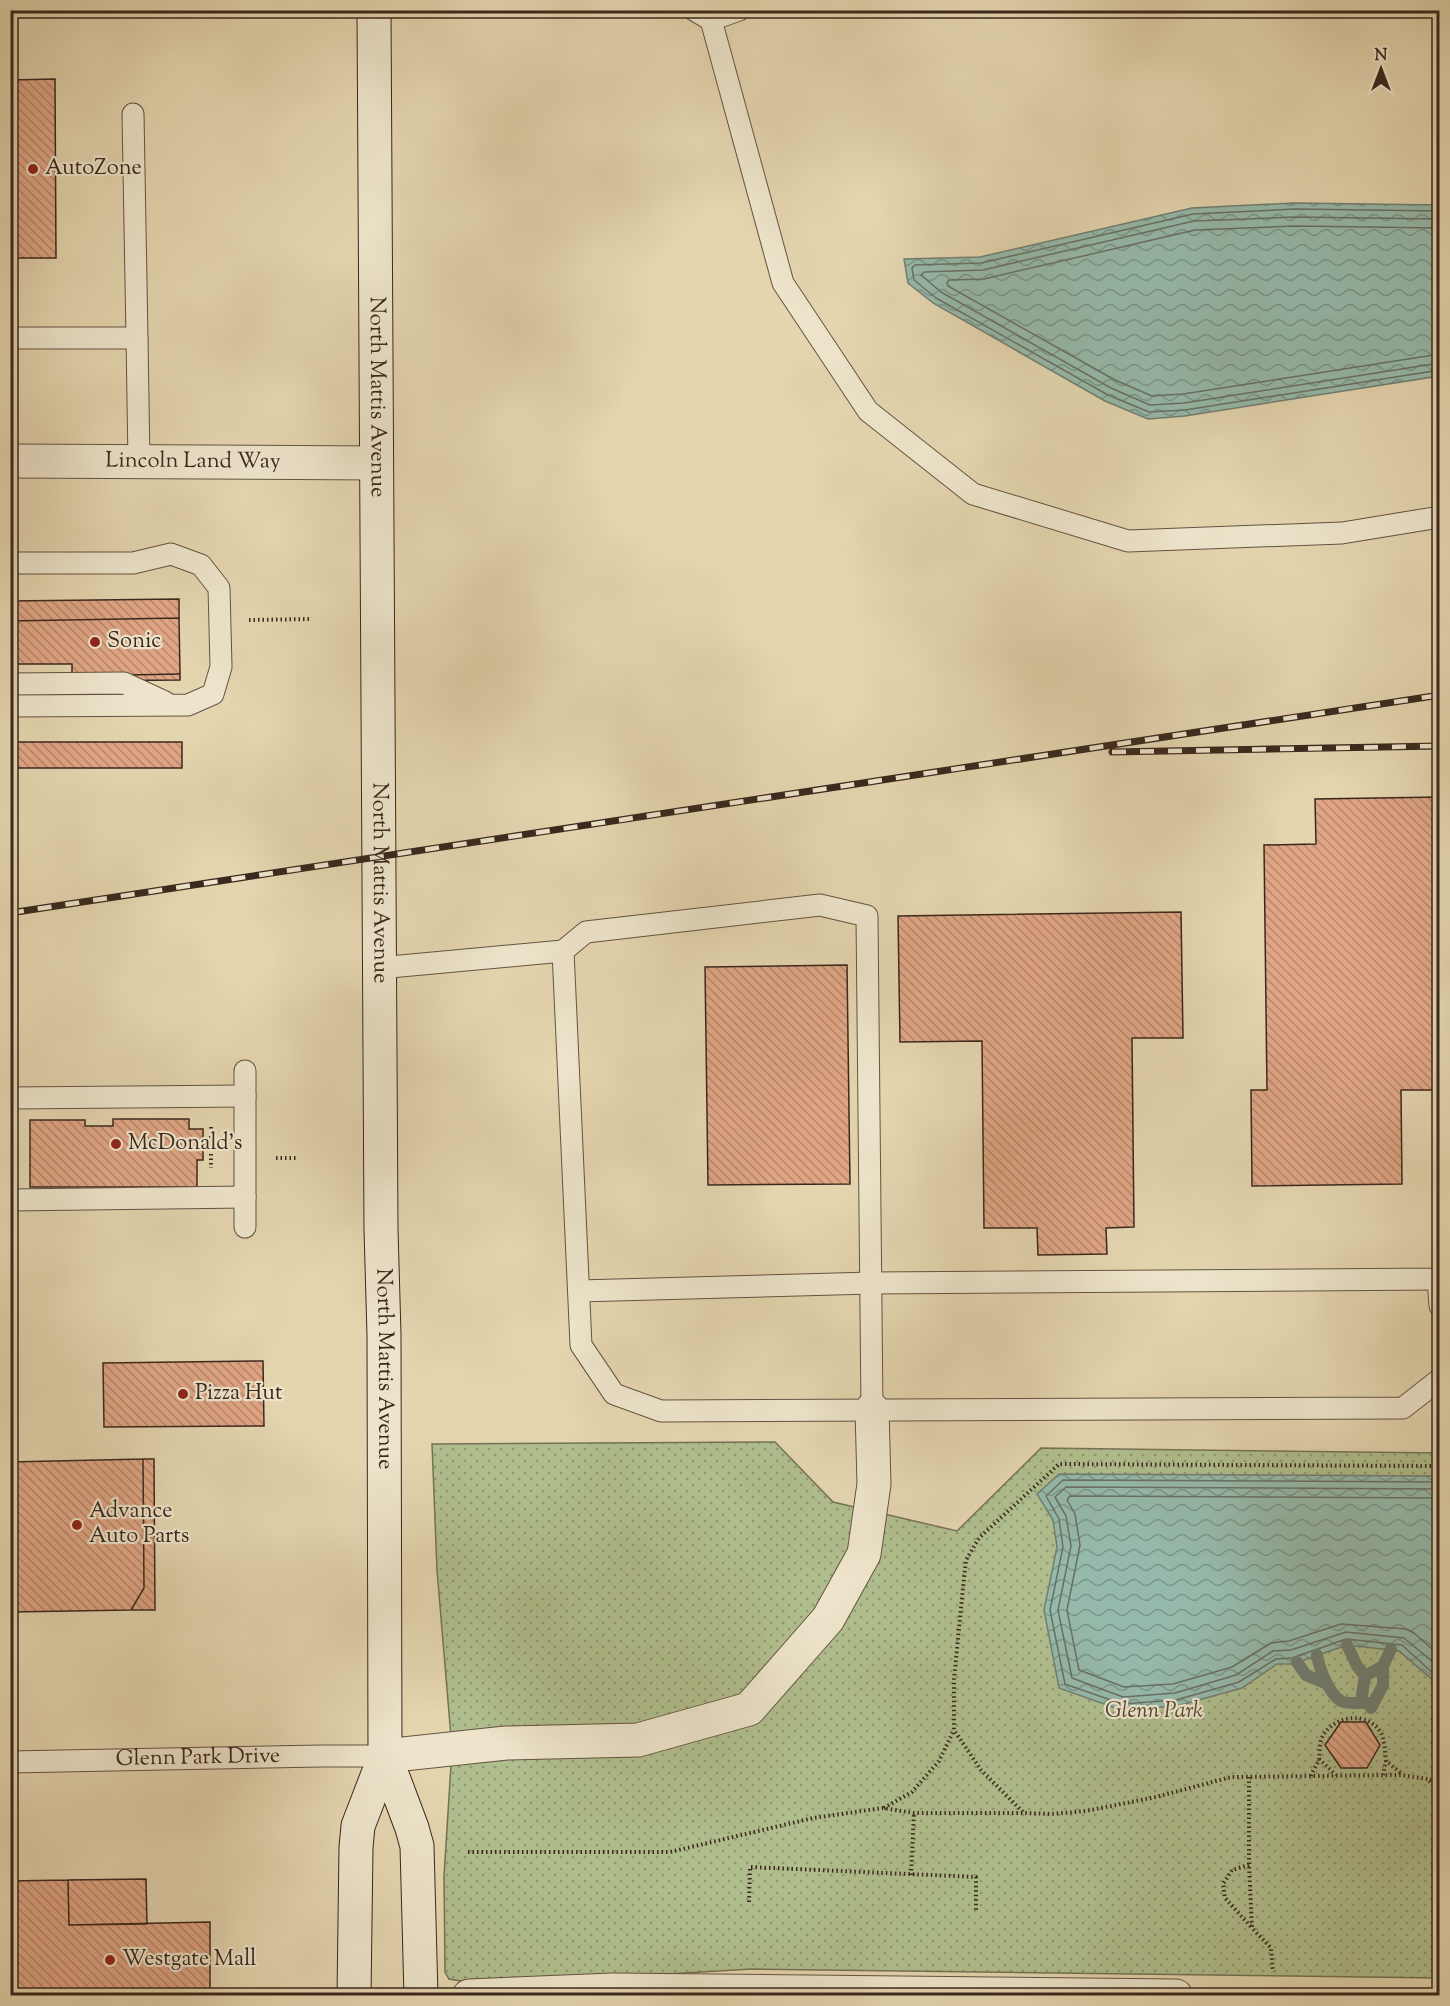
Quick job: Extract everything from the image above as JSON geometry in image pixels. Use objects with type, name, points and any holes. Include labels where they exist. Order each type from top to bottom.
[{"type":"main road","name":"North Mattis Avenue","points":[[374,10],[385,1756],[417,1846],[421,1995]]},
{"type":"main road","name":"Lincoln Land Way","points":[[10,461],[376,464]]},
{"type":"main road","points":[[385,1756],[506,1743],[638,1740],[749,1709],[828,1619],[864,1554],[874,1484],[872,1409]]},
{"type":"main road","name":"North Mattis Avenue","points":[[354,1995],[357,1826],[385,1756]]},
{"type":"main road","points":[[469,1995],[613,1990],[1176,1995]]},
{"type":"lane","points":[[739,10],[703,15],[783,283],[867,411],[973,494],[1128,541],[1342,533],[1440,517]]},
{"type":"lane","points":[[133,114],[139,462]]},
{"type":"lane","points":[[10,338],[137,338]]},
{"type":"lane","points":[[10,563],[133,563],[171,554],[201,565],[219,588],[220,667],[213,694],[188,705],[10,706]]},
{"type":"lane","points":[[10,572],[61,563]]},
{"type":"lane","points":[[10,684],[124,683],[171,705]]},
{"type":"lane","points":[[380,968],[563,951],[586,933],[820,905],[867,916],[872,1409]]},
{"type":"lane","points":[[563,951],[581,1345],[614,1394],[661,1411],[1403,1408],[1440,1379]]},
{"type":"lane","points":[[245,1071],[245,1227]]},
{"type":"lane","points":[[10,1098],[245,1096]]},
{"type":"lane","points":[[10,1200],[245,1197]]},
{"type":"lane","points":[[579,1291],[872,1283],[1439,1277],[1440,1306]]},
{"type":"lane","name":"Glenn Park Drive","points":[[10,1762],[385,1756]]},
{"type":"path","points":[[247,620],[311,619]]},
{"type":"path","points":[[203,1125],[211,1125],[211,1169]]},
{"type":"path","points":[[884,1808],[912,1792],[939,1761],[954,1730],[954,1678],[966,1560],[979,1538],[1059,1464],[1440,1466]]},
{"type":"path","points":[[1311,1776],[1319,1759],[1321,1740],[1333,1723],[1343,1719],[1360,1719],[1371,1723],[1382,1734],[1386,1761],[1383,1774]]},
{"type":"path","points":[[954,1730],[981,1770],[1024,1814]]},
{"type":"path","points":[[1319,1759],[1336,1775]]},
{"type":"path","points":[[1386,1761],[1402,1774]]},
{"type":"path","points":[[468,1852],[670,1852],[813,1818],[884,1808],[914,1813],[1052,1814],[1086,1811],[1156,1797],[1231,1777],[1402,1774],[1440,1781]]},
{"type":"path","points":[[1248,1777],[1252,1928]]},
{"type":"path","points":[[1427,1779],[1440,1790]]},
{"type":"path","points":[[911,1875],[914,1813]]},
{"type":"path","points":[[1249,1865],[1232,1870],[1223,1884],[1225,1898],[1271,1948],[1273,1972]]},
{"type":"path","points":[[749,1902],[750,1867],[976,1877],[976,1911]]},
{"type":"green space","name":"Glenn Park","points":[[775,1442],[833,1502],[957,1531],[1041,1448],[1439,1453],[1439,1978],[752,1969],[485,1985],[449,1979],[445,1972],[444,1876],[452,1749],[437,1570],[432,1444]]},
{"type":"water","points":[[1294,203],[1439,205],[1439,376],[1185,416],[1148,419],[1105,401],[933,303],[908,283],[904,259],[980,257],[1192,208]]},
{"type":"water","points":[[1059,1474],[1439,1476],[1439,1682],[1433,1680],[1399,1651],[1347,1645],[1293,1664],[1277,1664],[1242,1688],[1177,1706],[1121,1710],[1059,1688],[1044,1610],[1057,1547],[1053,1520],[1037,1494]]},
{"type":"building","name":"AutoZone","points":[[55,79],[56,258],[10,258],[10,80]]},
{"type":"building","points":[[179,599],[179,618],[10,621],[10,601]]},
{"type":"building","name":"Sonic","points":[[179,618],[180,674],[72,676],[72,664],[10,664],[10,621]]},
{"type":"building","points":[[180,674],[180,680],[72,681],[72,676]]},
{"type":"building","points":[[10,742],[182,742],[182,768],[10,768]]},
{"type":"building","points":[[1440,797],[1440,1090],[1401,1090],[1402,1184],[1252,1186],[1251,1090],[1267,1090],[1264,845],[1316,844],[1315,799]]},
{"type":"building","points":[[1181,912],[1183,1038],[1132,1038],[1134,1227],[1106,1228],[1107,1254],[1038,1255],[1037,1228],[984,1228],[982,1041],[900,1042],[898,916]]},
{"type":"building","points":[[847,965],[850,1184],[708,1185],[705,967]]},
{"type":"building","name":"McDonald's","points":[[113,1119],[189,1119],[189,1129],[203,1129],[203,1160],[197,1160],[197,1187],[30,1187],[30,1120],[85,1120],[85,1126],[113,1126]]},
{"type":"building","name":"Pizza Hut","points":[[263,1361],[264,1426],[104,1427],[103,1363]]},
{"type":"building","name":"Advance Auto Parts","points":[[143,1459],[144,1588],[131,1610],[10,1612],[10,1462]]},
{"type":"building","points":[[143,1459],[154,1459],[155,1610],[131,1610],[144,1588]]},
{"type":"building","points":[[1341,1722],[1366,1722],[1380,1745],[1367,1768],[1341,1768],[1325,1745]]},
{"type":"building","points":[[146,1879],[147,1924],[69,1925],[68,1880]]},
{"type":"building","name":"Westgate Mall","points":[[68,1880],[69,1925],[210,1922],[210,1996],[10,1996],[10,1881]]},
{"type":"waterway","points":[[1347,1645],[1357,1666],[1365,1676]]},
{"type":"waterway","points":[[1361,1702],[1365,1676],[1383,1666],[1391,1649]]},
{"type":"waterway","points":[[1317,1655],[1325,1680],[1337,1698],[1344,1702],[1373,1705]]},
{"type":"waterway","points":[[1297,1662],[1306,1675],[1327,1684]]},
{"type":"waterway","points":[[1371,1708],[1383,1685],[1383,1666]]},
{"type":"railway","points":[[10,913],[1440,695]]},
{"type":"railway","points":[[1112,752],[1440,746]]},
{"type":"place","name":"AutoZone","points":[[33,169]]},
{"type":"place","name":"Sonic","points":[[95,642]]},
{"type":"place","name":"McDonald's","points":[[116,1144]]},
{"type":"place","name":"Pizza Hut","points":[[183,1394]]},
{"type":"place","name":"Advance Auto Parts","points":[[77,1525]]},
{"type":"place","name":"Westgate Mall","points":[[110,1960]]}]
